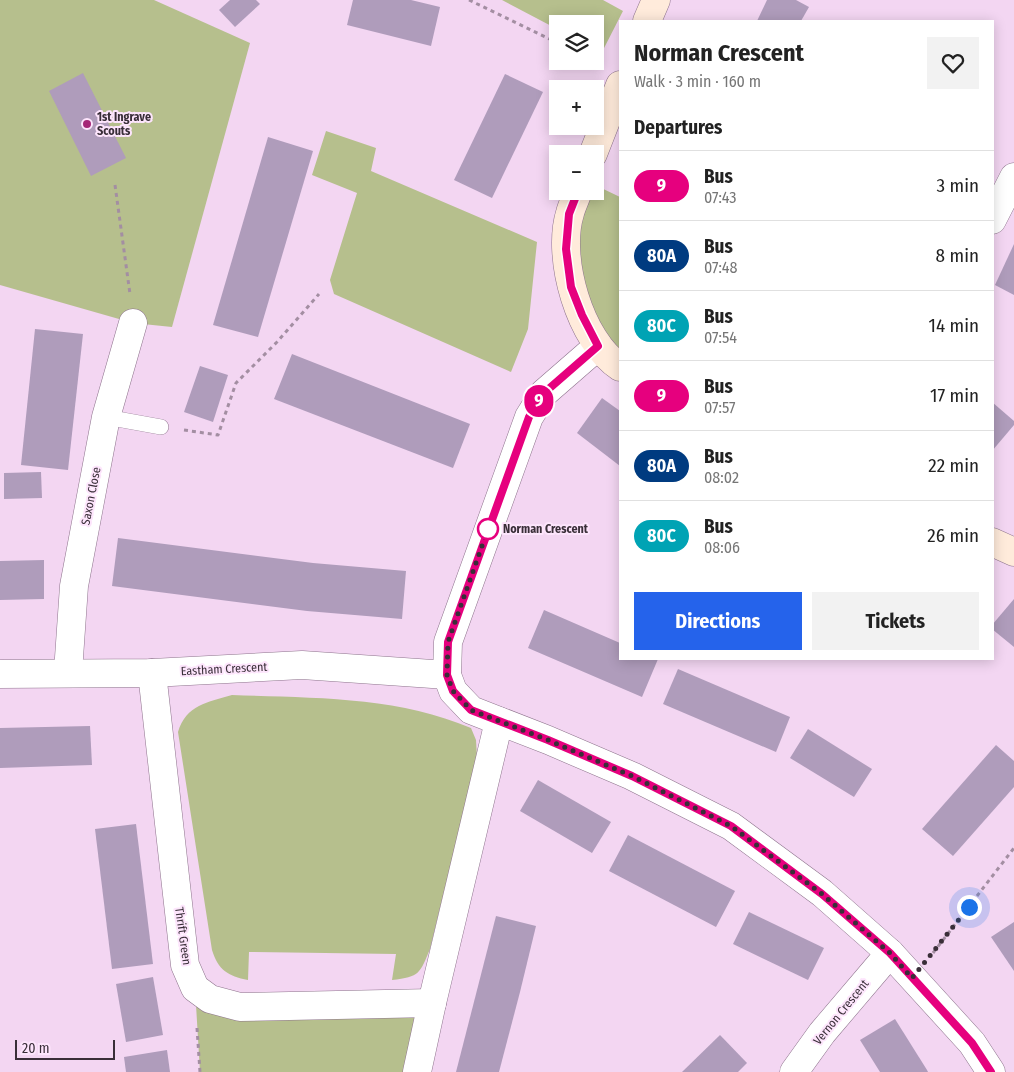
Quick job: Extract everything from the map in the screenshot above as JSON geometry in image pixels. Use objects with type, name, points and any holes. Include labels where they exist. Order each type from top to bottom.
[{"type":"street","points":[[647,20],[656,0]]},
{"type":"street","points":[[597,145],[619,88]]},
{"type":"street","points":[[994,217],[1012,188]]},
{"type":"street","points":[[574,200],[569,214],[566,249],[571,287],[582,315],[598,346],[619,366]]},
{"type":"street","name":"Saxon Close","points":[[68,672],[74,586],[106,418],[133,323]]},
{"type":"street","points":[[598,346],[544,393],[529,417],[448,642],[447,675],[453,691],[471,710],[632,776],[731,826],[822,894],[890,953],[972,1043],[991,1072]]},
{"type":"street","points":[[994,543],[1014,552]]},
{"type":"street","name":"Eastham Crescent","points":[[0,674],[68,672],[152,673],[302,665],[447,675]]},
{"type":"street","name":"Thrift Green","points":[[152,673],[185,965],[195,988],[210,999],[240,1007],[432,1002]]},
{"type":"street","points":[[417,1072],[499,721]]},
{"type":"street","name":"Vernon Crescent","points":[[794,1072],[822,1033],[890,953]]},
{"type":"lane","points":[[106,418],[161,427]]},
{"type":"path","points":[[469,0],[549,39]]},
{"type":"path","points":[[115,185],[133,323]]},
{"type":"path","points":[[161,427],[218,435],[236,383],[277,342],[319,294]]},
{"type":"path","points":[[912,978],[935,952],[1014,848]]},
{"type":"green space","points":[[0,0],[154,0],[250,43],[172,327],[133,323],[0,285]]},
{"type":"green space","points":[[502,0],[603,0],[623,11],[604,48],[604,15],[549,15],[549,25]]},
{"type":"green space","points":[[326,131],[376,148],[371,171],[537,242],[528,329],[511,372],[334,294],[330,280],[357,193],[312,175]]},
{"type":"green space","points":[[604,189],[619,197],[619,366],[582,315],[578,200],[604,200]]},
{"type":"green space","points":[[232,695],[323,698],[384,704],[442,718],[471,728],[476,740],[477,757],[430,949],[421,969],[414,975],[392,980],[396,954],[249,952],[248,980],[229,974],[217,963],[212,950],[178,732],[186,716],[192,710],[206,703]]},
{"type":"green space","points":[[195,988],[233,1005],[432,1003],[416,1072],[200,1072]]},
{"type":"building","points":[[230,0],[256,0],[260,4],[235,27],[219,10]]},
{"type":"building","points":[[353,0],[411,0],[440,7],[431,46],[347,25]]},
{"type":"building","points":[[767,0],[796,0],[809,7],[802,20],[757,20]]},
{"type":"building","name":"1st Ingrave Scouts","points":[[83,73],[126,158],[91,176],[49,91]]},
{"type":"building","points":[[505,74],[543,92],[492,198],[454,180]]},
{"type":"building","points":[[268,137],[313,151],[258,337],[213,325]]},
{"type":"building","points":[[1014,244],[1014,295],[995,285]]},
{"type":"building","points":[[35,329],[83,334],[68,470],[21,465]]},
{"type":"building","points":[[292,354],[470,424],[453,468],[274,399]]},
{"type":"building","points":[[200,366],[228,375],[213,422],[184,412]]},
{"type":"building","points":[[602,398],[619,410],[619,465],[577,433]]},
{"type":"building","points":[[994,404],[1014,421],[1014,425],[994,449]]},
{"type":"building","points":[[41,472],[42,498],[4,499],[4,473]]},
{"type":"building","points":[[118,538],[313,563],[406,571],[402,619],[307,611],[112,586]]},
{"type":"building","points":[[44,560],[44,599],[0,600],[0,561]]},
{"type":"building","points":[[1014,599],[1014,647],[994,631],[994,623]]},
{"type":"building","points":[[544,610],[619,643],[619,660],[658,660],[642,697],[528,648]]},
{"type":"building","points":[[678,669],[790,717],[776,752],[663,704]]},
{"type":"building","points":[[90,726],[92,765],[0,768],[0,728]]},
{"type":"building","points":[[808,729],[872,769],[854,797],[790,758]]},
{"type":"building","points":[[996,745],[1014,761],[1014,787],[953,856],[922,829]]},
{"type":"building","points":[[538,780],[611,822],[592,853],[520,811]]},
{"type":"building","points":[[136,824],[153,964],[112,969],[95,829]]},
{"type":"building","points":[[628,835],[735,891],[716,927],[609,871]]},
{"type":"building","points":[[749,912],[824,948],[808,980],[733,944]]},
{"type":"building","points":[[496,916],[536,926],[520,992],[499,1072],[456,1072]]},
{"type":"building","points":[[1014,922],[1014,971],[991,937]]},
{"type":"building","points":[[153,977],[163,1035],[126,1042],[116,984]]},
{"type":"building","points":[[895,1019],[928,1072],[880,1072],[860,1040]]},
{"type":"building","points":[[720,1035],[747,1063],[738,1072],[682,1072]]},
{"type":"building","points":[[167,1050],[170,1072],[126,1072],[124,1057]]},
{"type":"bus line","name":"9","points":[[574,200],[569,214],[566,249],[571,287],[582,315],[598,346],[544,393],[529,417],[448,642],[447,675],[453,691],[471,710],[632,776],[731,826],[822,894],[890,953],[972,1043],[991,1072]]},
{"type":"place","name":"1st Ingrave Scouts","points":[[87,124]]},
{"type":"place","name":"Norman Crescent","points":[[488,529]]},
{"type":"route","points":[[488,529],[448,642],[447,675],[453,691],[471,710],[632,776],[731,826],[822,894],[890,953],[912,978],[935,952],[969,907]]}]
